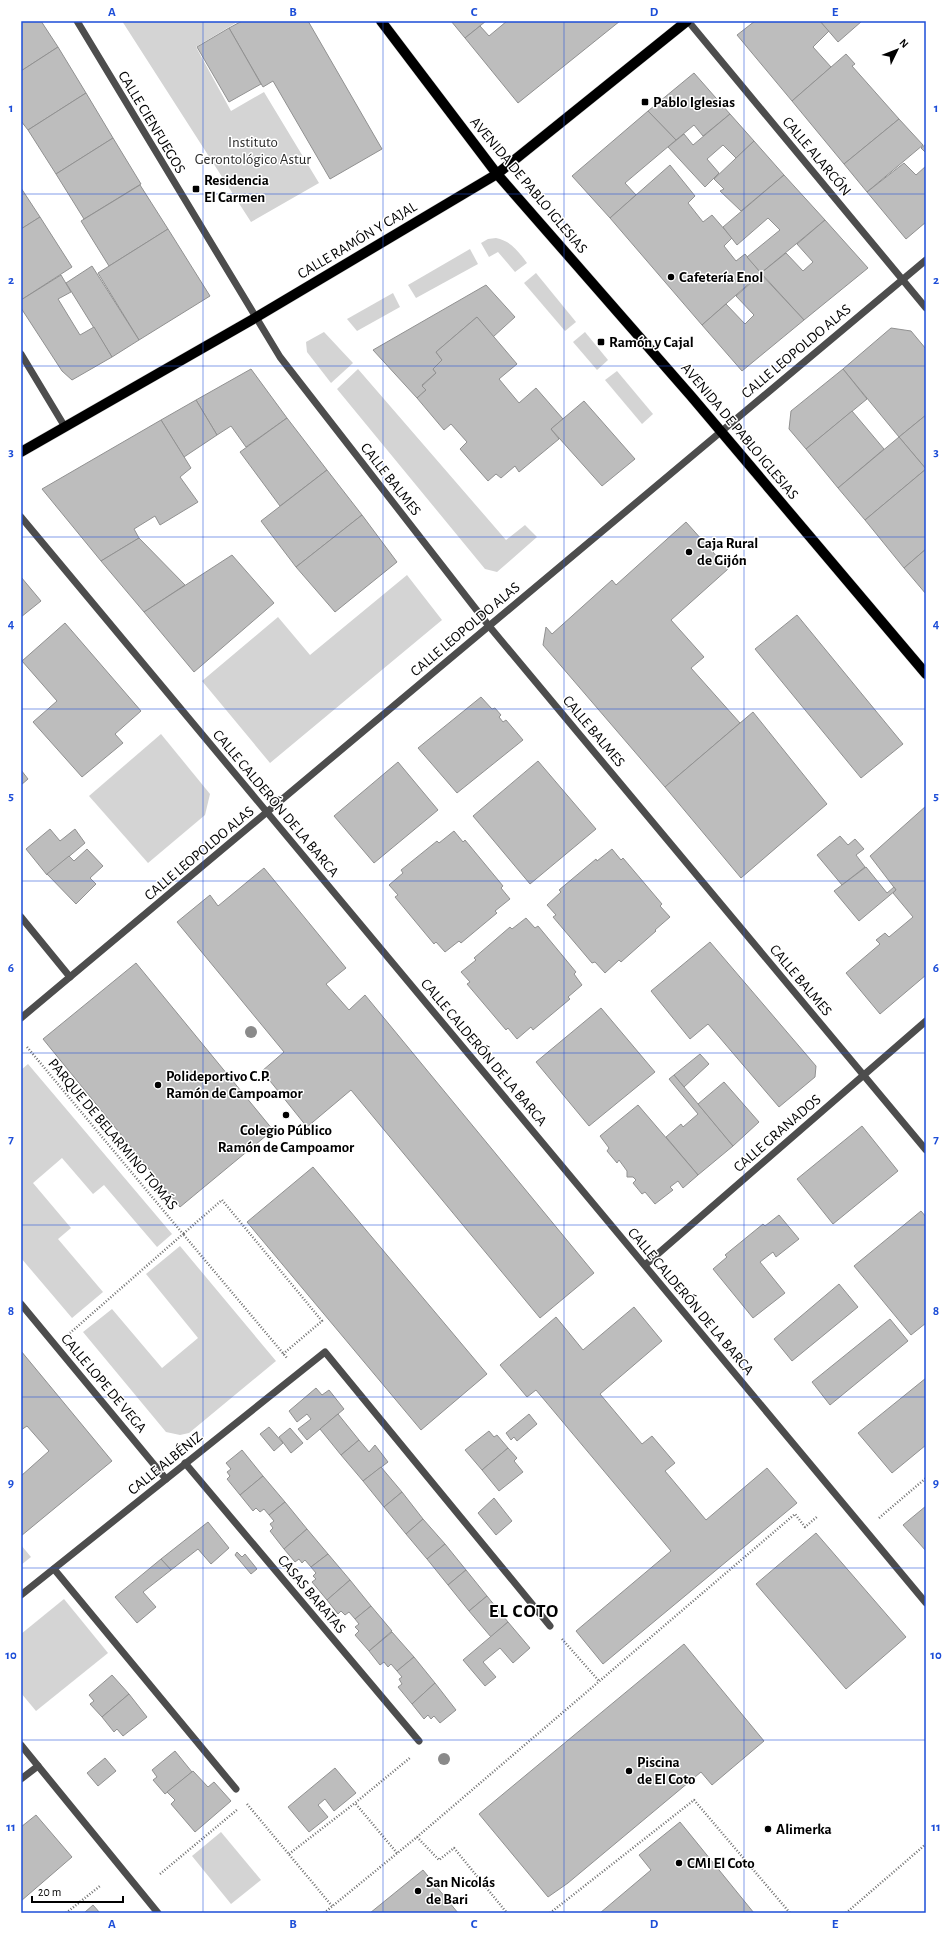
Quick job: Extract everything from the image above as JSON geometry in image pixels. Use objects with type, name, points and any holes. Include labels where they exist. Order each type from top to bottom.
[{"type":"main road","name":"AVENIDA DE PABLO IGLESIAS","points":[[381,21],[497,174],[720,432],[926,674]]},
{"type":"main road","name":"CALLE RAMÓN Y CAJAL","points":[[21,452],[256,318],[497,174],[687,21]]},
{"type":"street","name":"CALLE CIENFUEGOS","points":[[77,21],[256,318]]},
{"type":"street","name":"CALLE ALARCÓN","points":[[687,21],[926,308]]},
{"type":"street","name":"CALLE LEOPOLDO ALAS","points":[[21,1018],[926,260]]},
{"type":"street","name":"CALLE BALMES","points":[[256,318],[280,357],[489,626],[926,1150]]},
{"type":"street","points":[[21,354],[65,427]]},
{"type":"street","name":"CALLE CALDERÓN DE LA BARCA","points":[[21,517],[926,1603]]},
{"type":"street","points":[[21,917],[70,977]]},
{"type":"street","name":"CALLE GRANADOS","points":[[645,1265],[926,1021]]},
{"type":"street","name":"CALLE LOPE DE VEGA","points":[[21,1304],[166,1479]]},
{"type":"street","name":"CALLE ALBÉNIZ","points":[[21,1595],[325,1352],[550,1626]]},
{"type":"street","name":"CASAS BARATAS","points":[[186,1464],[418,1741]]},
{"type":"street","points":[[54,1569],[236,1789]]},
{"type":"street","points":[[21,1745],[158,1913]]},
{"type":"street","points":[[21,1779],[38,1766]]},
{"type":"path","name":"PARQUE DE BELARMINO TOMÁS","points":[[27,1047],[183,1234],[283,1354],[322,1321],[222,1200],[183,1234],[56,1346]]},
{"type":"path","points":[[865,1530],[926,1478]]},
{"type":"path","points":[[324,1913],[417,1837],[795,1514],[805,1527],[818,1516]]},
{"type":"path","points":[[550,1626],[599,1681]]},
{"type":"path","points":[[289,1854],[424,1747],[418,1741]]},
{"type":"path","points":[[550,1913],[694,1800],[790,1913]]},
{"type":"path","points":[[160,1874],[246,1803],[332,1906]]},
{"type":"path","points":[[355,1803],[397,1853]]},
{"type":"path","points":[[417,1837],[439,1860],[454,1848],[507,1913]]},
{"type":"path","points":[[846,1913],[926,1844]]},
{"type":"path","points":[[66,1913],[100,1886]]},
{"type":"green space","name":"Instituto Gerontológico Astur","points":[[122,21],[239,21],[196,47],[231,111],[264,92],[319,183],[251,222]]},
{"type":"green space","points":[[496,238],[510,244],[527,263],[515,272],[498,252],[489,257],[481,243],[488,239]]},
{"type":"green space","points":[[470,249],[478,264],[416,298],[408,285]]},
{"type":"green space","points":[[536,273],[576,322],[565,331],[524,283]]},
{"type":"green space","points":[[393,293],[400,307],[357,331],[347,319]]},
{"type":"green space","points":[[324,332],[353,363],[331,383],[307,352],[306,342]]},
{"type":"green space","points":[[585,332],[608,360],[597,370],[573,342]]},
{"type":"green space","points":[[358,369],[506,540],[525,525],[537,537],[497,572],[485,569],[337,389]]},
{"type":"green space","points":[[617,371],[653,414],[642,424],[605,380]]},
{"type":"green space","points":[[407,575],[442,620],[270,763],[202,681],[278,617],[310,655]]},
{"type":"green space","points":[[161,734],[210,794],[205,815],[148,863],[89,796]]},
{"type":"green space","points":[[28,1064],[172,1234],[157,1247],[104,1185],[93,1194],[62,1158],[33,1183],[71,1228],[58,1239],[103,1292],[72,1318],[21,1258],[21,1070]]},
{"type":"green space","points":[[180,1246],[276,1361],[189,1433],[180,1435],[166,1432],[83,1332],[112,1309],[162,1368],[198,1338],[146,1274]]},
{"type":"green space","points":[[21,1545],[31,1557],[21,1565]]},
{"type":"green space","points":[[64,1599],[108,1653],[36,1711],[21,1693],[21,1634]]},
{"type":"green space","points":[[221,1832],[261,1880],[231,1904],[192,1856]]},
{"type":"building","points":[[21,21],[41,21],[58,47],[21,71]]},
{"type":"building","name":"Instituto Gerontológico Astur","points":[[242,21],[308,21],[382,149],[330,179],[273,81],[263,87],[229,28]]},
{"type":"building","points":[[451,21],[486,21],[465,38]]},
{"type":"building","points":[[507,21],[620,21],[518,103],[465,38],[480,26],[489,36]]},
{"type":"building","points":[[755,21],[820,21],[829,31],[813,47],[831,67],[792,101],[737,35]]},
{"type":"building","points":[[820,21],[862,21],[838,42]]},
{"type":"building","points":[[229,28],[261,84],[229,102],[197,47]]},
{"type":"building","points":[[58,47],[86,93],[28,130],[21,121],[21,71]]},
{"type":"building","points":[[846,54],[855,64],[852,66],[899,119],[844,164],[792,101]]},
{"type":"building","points":[[694,73],[730,114],[703,136],[694,125],[676,140],[648,111]]},
{"type":"building","points":[[86,93],[113,138],[56,174],[28,130]]},
{"type":"building","points":[[648,111],[676,140],[625,183],[636,195],[610,218],[572,176]]},
{"type":"building","points":[[730,114],[754,141],[736,158],[723,145],[707,159],[719,173],[705,187],[668,147],[684,134],[693,145]]},
{"type":"building","points":[[899,119],[923,145],[867,192],[844,164]]},
{"type":"building","points":[[113,138],[141,184],[84,219],[56,174]]},
{"type":"building","points":[[754,141],[784,175],[741,211],[720,191],[724,189],[714,179]]},
{"type":"building","points":[[926,144],[926,153],[921,148]]},
{"type":"building","points":[[904,163],[916,175],[926,166],[926,222],[906,239],[867,192]]},
{"type":"building","points":[[670,165],[695,196],[688,203],[703,222],[712,215],[732,238],[724,246],[736,261],[745,254],[761,273],[702,325],[610,218]]},
{"type":"building","points":[[784,175],[825,220],[761,273],[747,257],[780,230],[768,218],[737,245],[723,227]]},
{"type":"building","points":[[140,185],[168,229],[109,266],[81,221]]},
{"type":"building","points":[[21,188],[40,217],[21,229]]},
{"type":"building","points":[[40,217],[72,267],[21,300],[21,229]]},
{"type":"building","points":[[825,220],[868,268],[804,320],[761,273],[786,253],[803,271],[813,262],[797,244]]},
{"type":"building","points":[[168,229],[210,296],[139,340],[98,273]]},
{"type":"building","points":[[92,266],[139,340],[112,357],[66,283]]},
{"type":"building","points":[[761,274],[804,320],[742,371],[702,325],[726,304],[745,324],[754,315],[736,296]]},
{"type":"building","points":[[61,275],[71,292],[58,299],[80,335],[94,327],[112,357],[72,380],[62,371],[21,308],[21,300]]},
{"type":"building","points":[[486,285],[515,317],[493,337],[477,317],[436,352],[442,360],[433,369],[436,373],[422,385],[426,390],[417,398],[373,350]]},
{"type":"building","points":[[477,317],[517,364],[499,379],[519,403],[536,388],[563,419],[551,429],[559,439],[519,472],[515,466],[501,478],[496,474],[488,481],[460,449],[467,442],[451,424],[444,430],[417,398],[426,390],[422,386],[436,373],[433,369],[442,360],[436,352]]},
{"type":"building","points":[[891,328],[911,331],[926,349],[926,415],[899,437],[843,369]]},
{"type":"building","points":[[251,369],[287,418],[246,447],[231,426],[217,435],[196,400]]},
{"type":"building","points":[[843,369],[867,399],[806,449],[789,429],[791,411]]},
{"type":"building","points":[[196,400],[217,435],[184,457],[161,420]]},
{"type":"building","points":[[584,401],[635,459],[602,486],[551,429]]},
{"type":"building","points":[[852,411],[884,449],[838,488],[806,449]]},
{"type":"building","points":[[926,415],[926,469],[899,437]]},
{"type":"building","points":[[287,418],[327,470],[280,506],[240,452]]},
{"type":"building","points":[[161,420],[191,468],[180,477],[198,502],[160,525],[155,516],[134,529],[139,538],[101,561],[42,489]]},
{"type":"building","points":[[899,437],[926,469],[865,520],[838,488]]},
{"type":"building","points":[[926,469],[926,549],[904,568],[865,520]]},
{"type":"building","points":[[327,470],[362,515],[296,567],[261,521]]},
{"type":"building","points":[[362,515],[397,562],[335,612],[296,567]]},
{"type":"building","points":[[686,522],[728,569],[671,620],[704,657],[691,668],[740,723],[665,787],[543,645],[546,627],[552,634],[612,580],[616,585]]},
{"type":"building","points":[[139,538],[185,585],[144,612],[101,561]]},
{"type":"building","points":[[926,549],[926,594],[904,568]]},
{"type":"building","points":[[232,555],[274,603],[194,672],[144,612]]},
{"type":"building","points":[[21,577],[41,601],[21,617]]},
{"type":"building","points":[[797,615],[903,744],[861,778],[755,649]]},
{"type":"building","points":[[65,623],[141,711],[115,734],[123,743],[82,777],[33,722],[57,701],[22,661]]},
{"type":"building","points":[[481,697],[492,709],[495,708],[501,715],[499,717],[503,722],[506,720],[523,740],[457,793],[418,748]]},
{"type":"building","points":[[753,712],[827,804],[741,878],[665,787]]},
{"type":"building","points":[[538,761],[596,829],[530,884],[473,816]]},
{"type":"building","points":[[398,762],[438,810],[374,863],[334,816]]},
{"type":"building","points":[[21,770],[28,779],[21,785]]},
{"type":"building","points":[[926,806],[926,975],[880,1014],[846,973],[880,944],[876,940],[885,933],[889,937],[913,917],[893,893],[896,890],[870,856]]},
{"type":"building","points":[[50,829],[60,841],[75,829],[85,843],[47,875],[26,849]]},
{"type":"building","points":[[454,831],[463,842],[465,840],[503,886],[501,888],[510,899],[495,911],[497,913],[461,943],[459,941],[445,952],[436,942],[434,944],[395,897],[398,895],[389,885],[403,873],[401,870],[437,841],[439,843]]},
{"type":"building","points":[[840,836],[848,845],[855,839],[864,849],[856,855],[865,867],[842,885],[817,855]]},
{"type":"building","points":[[87,849],[103,866],[90,878],[96,884],[76,904],[47,874],[69,856],[74,861]]},
{"type":"building","points":[[612,849],[621,860],[623,858],[662,904],[660,906],[670,917],[621,962],[619,960],[605,973],[595,962],[592,963],[553,917],[556,915],[547,905],[561,892],[559,890],[596,859],[597,861]]},
{"type":"building","points":[[866,867],[887,893],[894,887],[896,890],[859,921],[834,891]]},
{"type":"building","points":[[264,868],[346,968],[326,984],[349,1010],[365,995],[594,1273],[540,1318],[351,1090],[307,1127],[262,1071],[284,1052],[177,922],[210,895],[218,906]]},
{"type":"building","points":[[526,918],[535,928],[538,926],[576,972],[574,974],[582,985],[568,997],[570,999],[533,1030],[531,1027],[517,1039],[508,1028],[506,1030],[467,984],[470,982],[461,972],[476,960],[474,958],[510,927],[512,929]]},
{"type":"building","points":[[710,942],[816,1066],[815,1077],[779,1107],[708,1024],[690,1039],[651,991]]},
{"type":"building","name":"Polideportivo C.P. Ramón de Campoamor","points":[[136,963],[273,1130],[180,1207],[43,1039]]},
{"type":"building","points":[[601,1008],[655,1072],[589,1126],[536,1062]]},
{"type":"building","points":[[700,1054],[709,1064],[684,1087],[674,1075]]},
{"type":"building","points":[[674,1075],[733,1146],[698,1175],[666,1137],[681,1124],[683,1127],[698,1114],[669,1079]]},
{"type":"building","points":[[724,1082],[759,1122],[733,1146],[698,1104]]},
{"type":"building","points":[[638,1105],[698,1175],[683,1188],[678,1181],[670,1187],[673,1190],[655,1204],[645,1192],[642,1194],[633,1183],[636,1180],[633,1177],[627,1177],[627,1171],[619,1160],[617,1163],[607,1151],[609,1148],[600,1136]]},
{"type":"building","points":[[862,1126],[898,1171],[833,1224],[797,1179]]},
{"type":"building","points":[[313,1167],[487,1374],[421,1430],[247,1222]]},
{"type":"building","points":[[921,1211],[926,1217],[926,1323],[911,1335],[854,1266]]},
{"type":"building","points":[[779,1215],[799,1239],[776,1257],[773,1252],[760,1262],[785,1293],[753,1318],[713,1269],[727,1257],[725,1255],[763,1224],[765,1226]]},
{"type":"building","points":[[839,1284],[858,1307],[792,1361],[774,1339]]},
{"type":"building","points":[[634,1307],[662,1341],[600,1394],[642,1444],[652,1436],[675,1463],[665,1471],[706,1520],[767,1468],[797,1503],[603,1664],[576,1631],[671,1551],[536,1390],[527,1397],[500,1365],[556,1317],[583,1350]]},
{"type":"building","points":[[890,1319],[908,1341],[830,1405],[812,1382]]},
{"type":"building","points":[[21,1351],[112,1461],[21,1536],[21,1476],[49,1451],[27,1426],[21,1430]]},
{"type":"building","points":[[926,1378],[926,1445],[892,1473],[858,1433]]},
{"type":"building","points":[[316,1388],[322,1395],[329,1390],[344,1409],[307,1440],[298,1429],[311,1419],[307,1414],[297,1422],[289,1411]]},
{"type":"building","points":[[338,1414],[359,1440],[341,1455],[320,1429]]},
{"type":"building","points":[[529,1414],[537,1424],[517,1441],[514,1437],[511,1440],[506,1433]]},
{"type":"building","points":[[269,1427],[283,1443],[274,1451],[260,1434]]},
{"type":"building","points":[[290,1428],[303,1443],[291,1453],[279,1437]]},
{"type":"building","points":[[489,1431],[494,1437],[497,1435],[508,1448],[482,1470],[465,1450]]},
{"type":"building","points":[[359,1440],[369,1452],[375,1445],[388,1462],[363,1481],[341,1455]]},
{"type":"building","points":[[508,1448],[517,1458],[514,1461],[523,1472],[499,1491],[482,1470]]},
{"type":"building","points":[[242,1450],[263,1476],[240,1495],[227,1479],[230,1476],[227,1472],[231,1469],[226,1463]]},
{"type":"building","points":[[381,1467],[402,1492],[384,1507],[363,1481]]},
{"type":"building","points":[[263,1476],[285,1502],[269,1515],[264,1509],[260,1512],[256,1508],[253,1511],[240,1495]]},
{"type":"building","points":[[402,1492],[423,1519],[406,1534],[384,1507]]},
{"type":"building","points":[[494,1498],[512,1521],[496,1535],[478,1513]]},
{"type":"building","points":[[285,1502],[307,1529],[284,1549],[270,1531],[273,1528],[270,1524],[274,1521],[269,1515]]},
{"type":"building","points":[[926,1506],[926,1551],[903,1525]]},
{"type":"building","points":[[423,1519],[445,1544],[427,1559],[406,1534]]},
{"type":"building","points":[[208,1522],[229,1548],[211,1564],[198,1549],[171,1570],[161,1559]]},
{"type":"building","points":[[307,1529],[328,1554],[311,1567],[305,1560],[302,1563],[299,1559],[295,1562],[284,1549]]},
{"type":"building","points":[[816,1533],[906,1637],[846,1689],[756,1584]]},
{"type":"building","points":[[445,1544],[466,1570],[448,1585],[427,1559]]},
{"type":"building","points":[[237,1552],[242,1557],[245,1554],[257,1569],[251,1574],[235,1555]]},
{"type":"building","points":[[328,1554],[350,1580],[327,1600],[312,1582],[316,1579],[313,1576],[316,1573],[311,1567]]},
{"type":"building","points":[[161,1559],[171,1570],[143,1592],[156,1607],[137,1623],[115,1597]]},
{"type":"building","points":[[466,1570],[487,1596],[469,1611],[448,1585]]},
{"type":"building","points":[[350,1580],[371,1606],[355,1619],[349,1612],[345,1615],[341,1611],[338,1614],[327,1600]]},
{"type":"building","points":[[487,1596],[508,1622],[491,1637],[469,1611]]},
{"type":"building","points":[[371,1606],[392,1631],[369,1651],[355,1635],[359,1631],[355,1627],[359,1624],[355,1619]]},
{"type":"building","points":[[508,1622],[530,1648],[513,1663],[500,1648],[483,1662],[496,1677],[485,1686],[463,1660]]},
{"type":"building","points":[[392,1632],[414,1657],[397,1671],[391,1664],[388,1667],[384,1662],[380,1665],[369,1651]]},
{"type":"building","name":"Piscina de El Coto","points":[[684,1644],[764,1741],[712,1785],[701,1772],[568,1883],[548,1897],[479,1814]]},
{"type":"building","points":[[414,1657],[435,1683],[412,1704],[398,1687],[402,1684],[399,1679],[402,1677],[397,1671]]},
{"type":"building","points":[[112,1675],[129,1694],[102,1717],[90,1704],[94,1701],[89,1695]]},
{"type":"building","points":[[435,1683],[456,1710],[440,1723],[434,1716],[431,1719],[428,1715],[424,1719],[412,1704]]},
{"type":"building","points":[[129,1694],[147,1717],[123,1736],[117,1729],[114,1732],[102,1717]]},
{"type":"building","points":[[175,1751],[192,1772],[165,1794],[153,1780],[157,1777],[152,1770]]},
{"type":"building","points":[[105,1758],[116,1771],[98,1786],[87,1773]]},
{"type":"building","points":[[335,1768],[356,1793],[334,1811],[325,1799],[318,1805],[328,1817],[309,1832],[288,1807]]},
{"type":"building","points":[[193,1771],[208,1787],[214,1782],[231,1801],[195,1832],[171,1804],[175,1800],[167,1792]]},
{"type":"building","points":[[36,1815],[72,1857],[21,1901],[21,1827]]},
{"type":"building","name":"CMI El Coto","points":[[680,1822],[754,1913],[600,1913],[651,1870],[639,1855]]},
{"type":"building","name":"San Nicolás de Bari","points":[[423,1870],[458,1913],[370,1913]]},
{"type":"building","points":[[93,1905],[100,1913],[84,1913]]},
{"type":"place","name":"Pablo Iglesias","points":[[645,102]]},
{"type":"place","name":"Residencia El Carmen","points":[[196,189]]},
{"type":"place","name":"Cafetería Enol","points":[[671,277]]},
{"type":"place","name":"Ramón y Cajal","points":[[601,342]]},
{"type":"place","name":"Caja Rural de Gijón","points":[[689,552]]},
{"type":"place","name":"Polideportivo C.P. Ramón de Campoamor","points":[[158,1085]]},
{"type":"place","name":"Colegio Público Ramón de Campoamor","points":[[286,1115]]},
{"type":"place","name":"Piscina de El Coto","points":[[629,1771]]},
{"type":"place","name":"Alimerka","points":[[768,1829]]},
{"type":"place","name":"CMI El Coto","points":[[679,1863]]},
{"type":"place","name":"San Nicolás de Bari","points":[[418,1891]]},
{"type":"district","name":"EL COTO","points":[[524,1610]]}]
